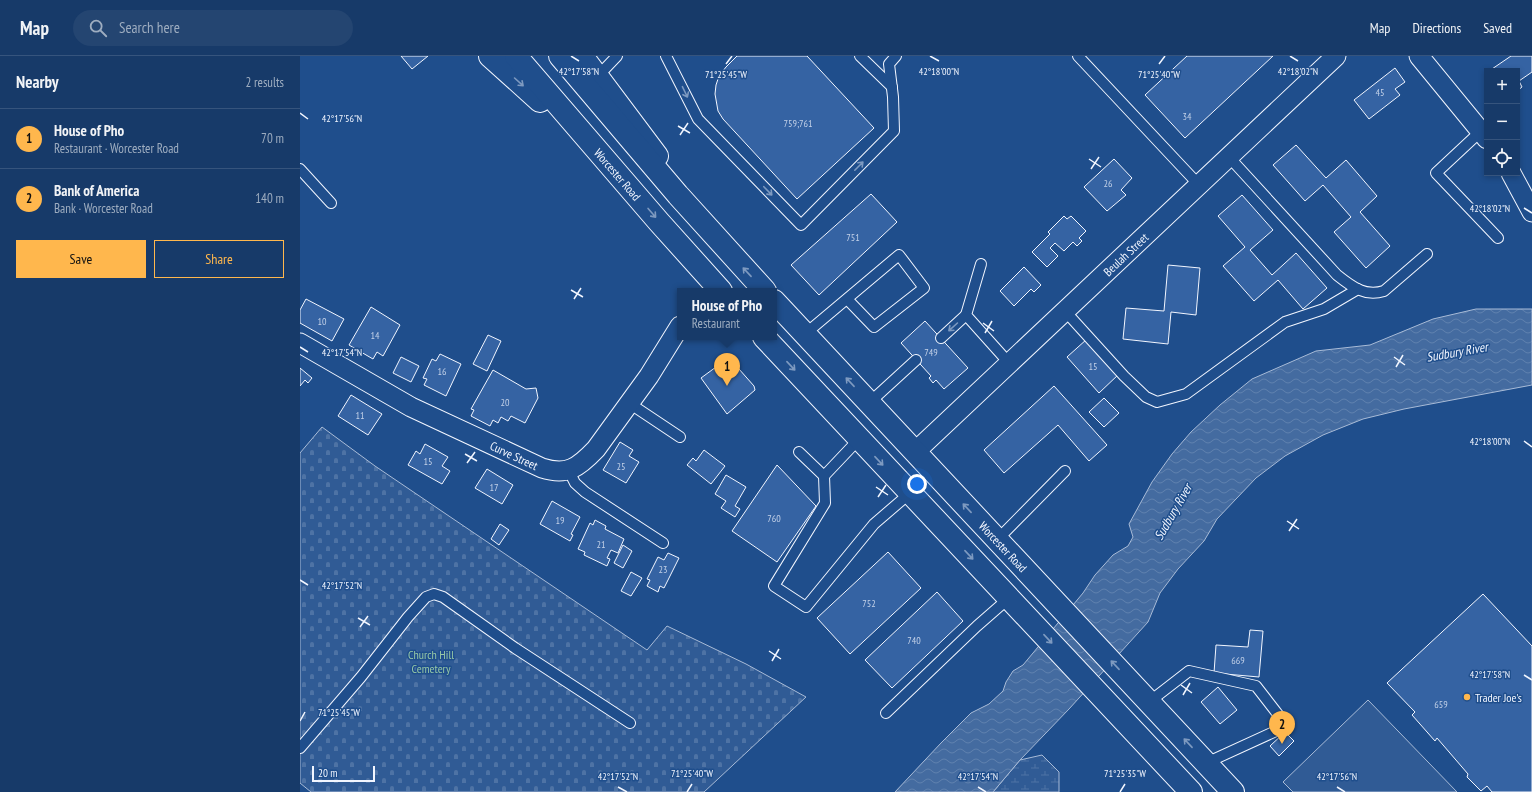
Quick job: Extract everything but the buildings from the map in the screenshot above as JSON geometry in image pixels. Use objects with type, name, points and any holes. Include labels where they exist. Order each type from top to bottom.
[{"type":"main road","points":[[490,56],[610,165]]},
{"type":"main road","name":"Worcester Road","points":[[516,56],[610,165],[712,288]]},
{"type":"main road","points":[[560,56],[592,82]]},
{"type":"main road","points":[[582,56],[592,82],[640,152],[762,288]]},
{"type":"main road","name":"Worcester Road","points":[[777,304],[1233,792]]},
{"type":"main road","points":[[767,340],[1191,792]]},
{"type":"street","name":"Beulah Street","points":[[915,452],[1336,56]]},
{"type":"street","points":[[1419,56],[1484,135]]},
{"type":"street","points":[[1513,176],[1532,212]]},
{"type":"street","points":[[569,471],[586,460],[596,449],[649,376],[677,331]]},
{"type":"street","name":"Curve Street","points":[[300,343],[411,407],[542,468],[560,472],[569,471]]},
{"type":"lane","points":[[592,82],[617,56]]},
{"type":"lane","points":[[668,56],[698,119],[801,225],[894,131],[892,87],[889,64],[896,56]]},
{"type":"lane","points":[[860,56],[892,87]]},
{"type":"lane","points":[[1078,56],[1199,185]]},
{"type":"lane","points":[[1484,135],[1436,174],[1498,238]]},
{"type":"lane","points":[[1229,157],[1337,275],[1358,289],[1368,293],[1384,291],[1427,254]]},
{"type":"lane","points":[[300,169],[331,203]]},
{"type":"lane","points":[[805,334],[847,299],[900,255],[924,288],[874,327],[847,299]]},
{"type":"lane","points":[[941,338],[966,315],[981,264]]},
{"type":"lane","points":[[1065,311],[1124,376],[1146,397],[1157,402],[1186,394],[1285,322],[1324,309],[1358,289]]},
{"type":"lane","points":[[966,315],[1009,363]]},
{"type":"lane","points":[[869,403],[916,360]]},
{"type":"lane","points":[[629,403],[680,437]]},
{"type":"lane","points":[[824,476],[860,439]]},
{"type":"lane","points":[[799,452],[824,476],[825,503],[774,586],[806,607],[874,524],[910,493]]},
{"type":"lane","points":[[997,540],[1066,470]]},
{"type":"lane","points":[[569,471],[575,483],[585,492],[663,543]]},
{"type":"lane","points":[[300,748],[361,677],[408,617],[426,597],[434,594],[443,597],[515,648],[630,723]]},
{"type":"lane","points":[[886,713],[977,626],[1015,604]]},
{"type":"lane","points":[[1145,698],[1189,671],[1256,686],[1287,726],[1206,763]]},
{"type":"shaded area","points":[[1368,700],[1457,792],[1293,792],[1283,782]]},
{"type":"green space","name":"Church Hill Cemetery","points":[[322,427],[375,466],[647,650],[667,626],[746,664],[806,697],[704,792],[311,792],[300,783],[300,453]]},
{"type":"green space","points":[[1042,755],[1059,772],[1059,792],[993,792],[1020,760]]},
{"type":"water","name":"Sudbury River","points":[[1476,309],[1532,309],[1532,385],[1404,409],[1363,419],[1323,435],[1285,456],[1256,478],[1217,519],[1204,541],[1178,569],[1160,593],[1148,622],[1069,709],[1020,760],[993,792],[895,792],[971,713],[989,704],[1003,691],[1006,682],[1013,671],[1023,665],[1083,593],[1095,575],[1113,555],[1128,546],[1133,537],[1129,524],[1152,482],[1172,454],[1191,432],[1220,405],[1252,379],[1316,351],[1370,345],[1433,319]]},
{"type":"place","name":"House of Pho","points":[[727,386]]},
{"type":"place","name":"Trader Joe's","points":[[1467,697]]},
{"type":"place","name":"Bank of America","points":[[1282,744]]}]
